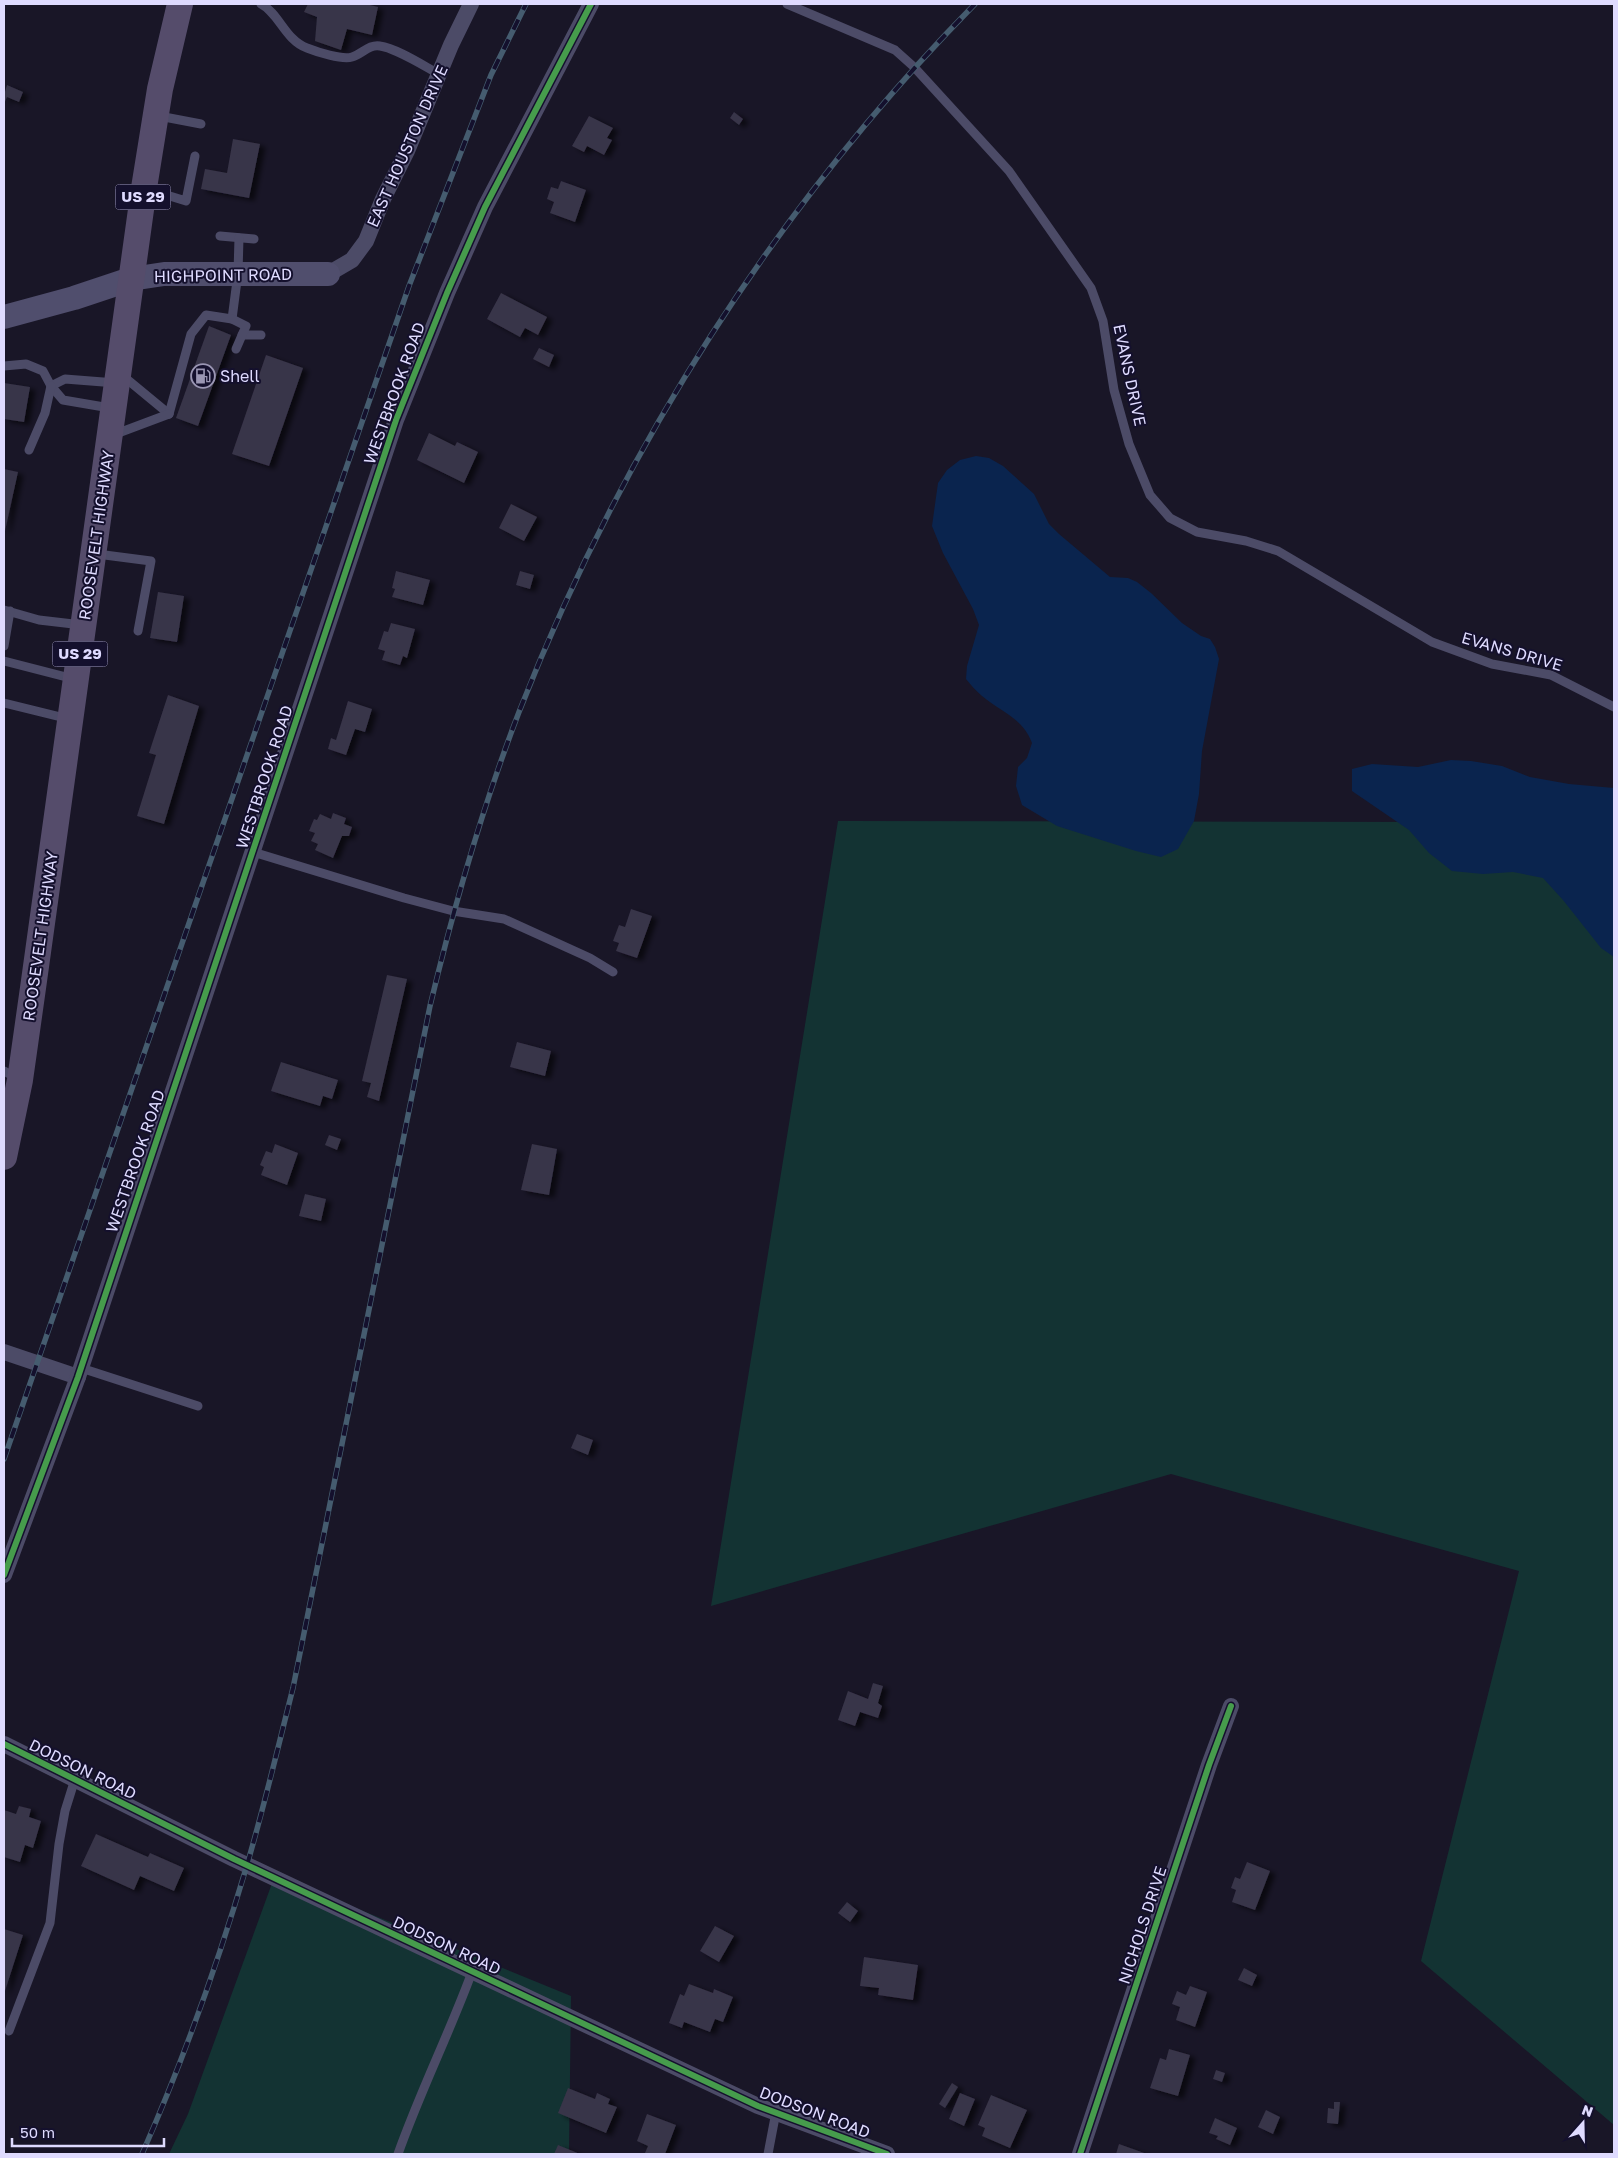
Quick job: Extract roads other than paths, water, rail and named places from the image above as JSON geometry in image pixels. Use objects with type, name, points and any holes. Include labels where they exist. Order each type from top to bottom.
[{"type":"main road","name":"ROOSEVELT HIGHWAY","points":[[4,1157],[12,1075],[84,626],[144,188],[168,50],[180,4]]},
{"type":"street","name":"EAST HOUSTON DRIVE","points":[[328,274],[352,260],[366,241],[471,4]]},
{"type":"street","name":"WESTBROOK ROAD","points":[[4,1575],[79,1372],[396,420],[485,207],[591,4]]},
{"type":"street","name":"HIGHPOINT ROAD","points":[[4,317],[74,298],[131,279],[164,274],[328,274]]},
{"type":"street","points":[[4,1352],[79,1372]]},
{"type":"street","name":"NICHOLS DRIVE","points":[[1080,2154],[1210,1765],[1232,1706]]},
{"type":"street","name":"DODSON ROAD","points":[[4,1744],[234,1860],[472,1972],[776,2112],[887,2154]]},
{"type":"lane","points":[[261,4],[269,8],[283,30],[304,48],[328,55],[351,58],[370,47],[380,46],[394,50],[439,74]]},
{"type":"lane","name":"EVANS DRIVE","points":[[787,4],[895,50],[914,67],[1009,171],[1091,288],[1103,321],[1114,390],[1129,444],[1150,495],[1170,518],[1197,532],[1246,541],[1278,551],[1432,642],[1492,664],[1551,675],[1614,708]]},
{"type":"lane","points":[[156,116],[201,124]]},
{"type":"lane","points":[[144,188],[186,202],[195,156]]},
{"type":"lane","points":[[220,236],[254,239]]},
{"type":"lane","points":[[232,319],[238,273],[239,238]]},
{"type":"lane","points":[[169,414],[191,334],[206,315],[232,319],[246,326],[236,349]]},
{"type":"lane","points":[[242,335],[261,335]]},
{"type":"lane","points":[[4,366],[26,364],[43,370],[51,386],[63,400],[113,408]]},
{"type":"lane","points":[[51,386],[65,379],[117,377],[169,414]]},
{"type":"lane","points":[[29,450],[45,413],[51,386]]},
{"type":"lane","points":[[109,437],[169,414]]},
{"type":"lane","points":[[94,553],[151,560],[138,631]]},
{"type":"lane","points":[[4,646],[7,610],[39,620],[84,626]]},
{"type":"lane","points":[[4,662],[76,679]]},
{"type":"lane","points":[[4,703],[70,720]]},
{"type":"lane","points":[[253,852],[404,898],[453,911],[504,919],[590,958],[613,972]]},
{"type":"lane","points":[[79,1372],[198,1406]]},
{"type":"lane","points":[[9,2031],[50,1923],[59,1844],[65,1811],[75,1779]]},
{"type":"lane","points":[[398,2154],[472,1972]]},
{"type":"lane","points":[[768,2154],[776,2112]]},
{"type":"water","points":[[976,456],[989,458],[1003,466],[1034,494],[1049,524],[1110,577],[1128,578],[1137,582],[1182,623],[1201,636],[1210,639],[1215,647],[1219,659],[1202,751],[1199,794],[1194,821],[1178,849],[1161,857],[1136,851],[1057,826],[1022,805],[1016,786],[1018,767],[1027,758],[1032,743],[1028,734],[1017,721],[989,702],[966,679],[967,666],[979,625],[973,609],[943,553],[932,526],[938,483],[947,470],[960,460]]},
{"type":"water","points":[[1451,760],[1502,766],[1530,777],[1569,784],[1614,788],[1614,957],[1601,948],[1543,878],[1513,872],[1483,874],[1452,871],[1429,853],[1409,830],[1352,791],[1352,769],[1372,764],[1418,767]]},
{"type":"railway","points":[[4,1459],[409,286],[491,75],[526,4]]},
{"type":"railway","points":[[142,2154],[186,2048],[212,1975],[247,1865],[265,1799],[293,1688],[430,1006],[470,858],[493,784],[519,712],[560,614],[606,519],[656,425],[711,335],[771,247],[835,162],[903,81],[975,4]]},
{"type":"place","name":"Shell","points":[[203,376]]}]
